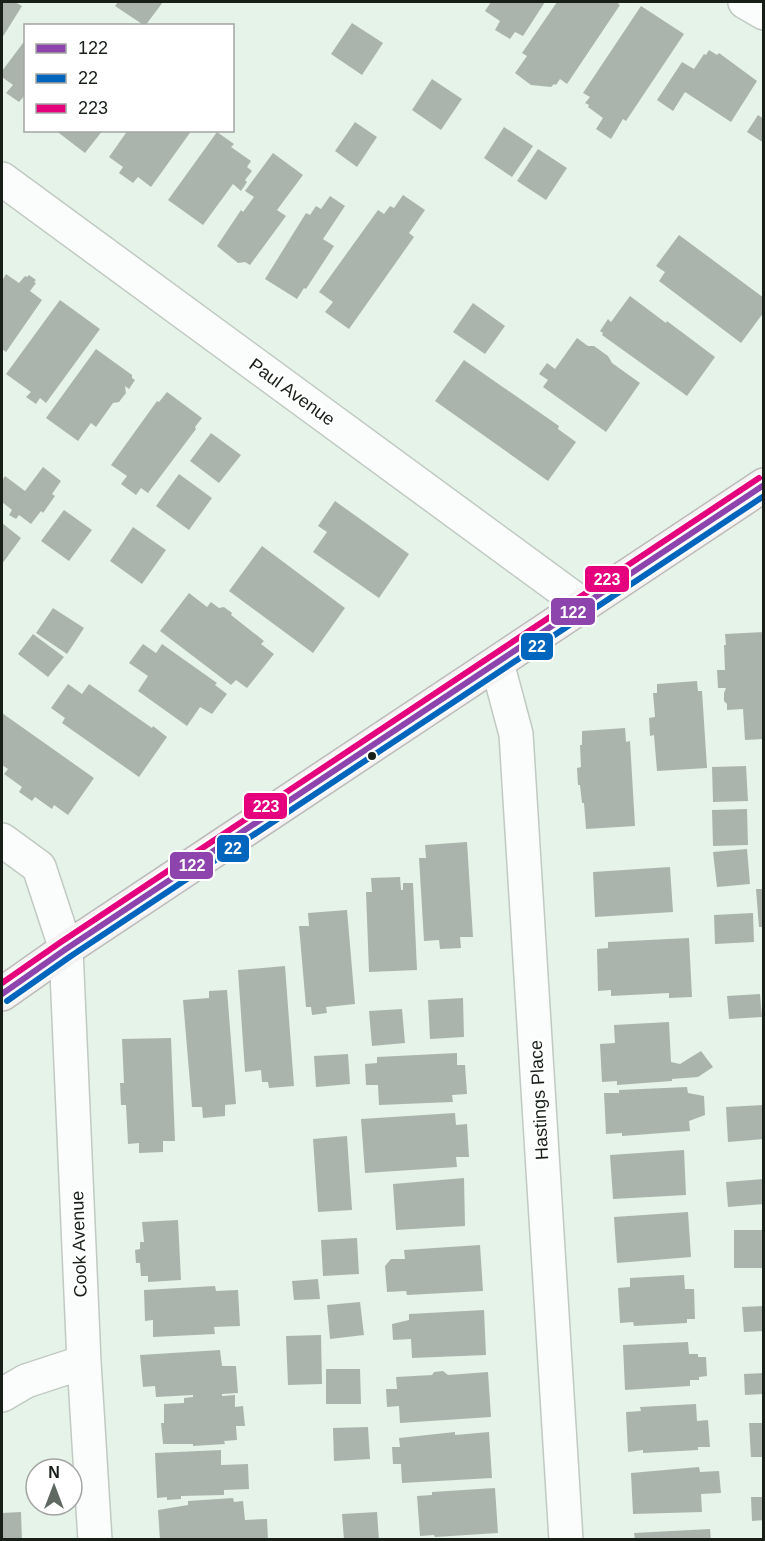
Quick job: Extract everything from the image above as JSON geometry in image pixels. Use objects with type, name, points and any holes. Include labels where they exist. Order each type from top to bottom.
[{"type":"main road","points":[[2,994],[764,484]]},
{"type":"street","points":[[745,2],[764,13]]},
{"type":"street","name":"Paul Avenue","points":[[2,179],[583,605]]},
{"type":"street","name":"Hastings Place","points":[[497,663],[516,734],[566,1539]]},
{"type":"street","name":"Cook Avenue","points":[[2,840],[39,867],[66,949],[84,1362],[95,1539]]},
{"type":"street","points":[[2,1395],[26,1381],[84,1362]]},
{"type":"building","points":[[2,2],[15,2],[22,6],[2,38]]},
{"type":"building","points":[[118,2],[163,2],[146,24],[142,24],[115,6]]},
{"type":"building","points":[[491,2],[545,2],[523,36],[515,32],[510,39],[495,30],[500,21],[485,11]]},
{"type":"building","points":[[557,2],[620,2],[618,4],[620,5],[567,84],[560,79],[556,85],[551,87],[531,85],[515,73],[527,56],[522,53]]},
{"type":"building","points":[[641,6],[684,34],[626,121],[623,119],[611,139],[596,129],[603,118],[588,107],[589,105],[585,103],[590,97],[583,93]]},
{"type":"building","points":[[352,23],[383,43],[362,75],[331,54]]},
{"type":"building","points":[[24,42],[24,96],[19,102],[6,93],[13,85],[2,77],[2,71]]},
{"type":"building","points":[[709,50],[717,55],[719,53],[757,81],[731,122],[685,92],[673,111],[657,100],[682,62],[694,69]]},
{"type":"building","points":[[432,79],[462,99],[441,130],[412,110]]},
{"type":"building","points":[[758,115],[764,119],[764,143],[747,132]]},
{"type":"building","points":[[355,122],[377,137],[357,167],[335,151]]},
{"type":"building","points":[[504,127],[533,146],[512,177],[484,158]]},
{"type":"building","points":[[58,132],[101,132],[85,153]]},
{"type":"building","points":[[127,132],[191,132],[151,187],[138,177],[133,183],[119,173],[123,167],[109,157]]},
{"type":"building","points":[[217,132],[234,144],[231,147],[251,161],[247,167],[252,171],[241,191],[233,184],[203,225],[168,200]]},
{"type":"building","points":[[538,149],[567,168],[546,200],[517,181]]},
{"type":"building","points":[[273,153],[303,175],[277,210],[286,216],[250,265],[245,262],[238,263],[217,246],[241,210],[243,212],[254,197],[245,191]]},
{"type":"building","points":[[403,195],[425,210],[409,233],[414,237],[349,329],[325,312],[333,302],[319,292],[378,210],[384,214],[390,206],[394,208]]},
{"type":"building","points":[[330,196],[345,206],[323,239],[334,246],[297,299],[265,279],[306,213],[310,215],[316,206],[321,209]]},
{"type":"building","points":[[679,235],[764,298],[764,312],[741,343],[659,281],[665,272],[656,266]]},
{"type":"building","points":[[6,274],[19,283],[29,275],[36,280],[30,291],[42,300],[6,352],[2,349],[2,281]]},
{"type":"building","points":[[630,296],[715,357],[687,396],[602,335],[600,331],[608,319],[611,322]]},
{"type":"building","points":[[60,300],[100,329],[46,403],[40,398],[36,404],[26,397],[31,392],[6,374]]},
{"type":"building","points":[[473,303],[505,326],[485,354],[453,332]]},
{"type":"building","points":[[577,338],[608,356],[612,363],[640,383],[606,432],[543,387],[548,380],[539,374],[547,363],[555,369]]},
{"type":"building","points":[[96,349],[132,375],[135,380],[129,389],[125,386],[126,393],[119,402],[113,403],[96,427],[91,423],[78,441],[46,418]]},
{"type":"building","points":[[464,360],[559,426],[558,429],[576,442],[548,481],[435,401]]},
{"type":"building","points":[[167,392],[202,418],[148,493],[141,488],[136,495],[121,484],[127,476],[111,465],[157,401],[159,402]]},
{"type":"building","points":[[211,433],[241,455],[219,483],[190,461]]},
{"type":"building","points":[[43,467],[61,481],[52,494],[55,496],[43,513],[41,511],[31,524],[19,515],[16,519],[9,515],[12,510],[2,502],[2,481],[5,476],[25,491]]},
{"type":"building","points":[[179,474],[212,498],[189,530],[156,506]]},
{"type":"building","points":[[335,501],[409,554],[379,598],[313,552],[327,532],[318,526]]},
{"type":"building","points":[[64,510],[92,530],[69,561],[41,541]]},
{"type":"building","points":[[2,523],[21,538],[2,564]]},
{"type":"building","points":[[133,527],[166,550],[142,584],[110,561]]},
{"type":"building","points":[[262,546],[345,608],[313,653],[229,591]]},
{"type":"building","points":[[189,593],[207,607],[211,602],[219,608],[224,607],[264,641],[261,644],[274,654],[247,688],[236,680],[231,685],[160,631]]},
{"type":"building","points":[[53,608],[84,628],[67,654],[36,633]]},
{"type":"building","points":[[764,632],[764,739],[745,740],[743,709],[727,710],[727,704],[724,701],[726,688],[718,688],[717,670],[725,670],[725,634]]},
{"type":"building","points":[[33,634],[64,657],[48,677],[18,654]]},
{"type":"building","points":[[143,644],[156,653],[162,644],[217,683],[215,685],[227,694],[212,714],[200,707],[187,726],[138,691],[148,676],[129,663]]},
{"type":"building","points":[[697,681],[698,691],[702,691],[707,768],[657,771],[654,735],[650,736],[649,718],[655,717],[653,693],[657,693],[657,684]]},
{"type":"building","points":[[68,684],[82,694],[89,684],[167,737],[139,777],[62,723],[65,718],[51,708]]},
{"type":"building","points":[[2,713],[94,778],[68,815],[54,805],[52,809],[35,797],[32,801],[19,792],[22,787],[4,774],[8,769],[2,765]]},
{"type":"building","points":[[625,728],[626,742],[630,741],[635,826],[586,829],[584,803],[582,803],[580,785],[578,785],[577,768],[581,767],[582,731]]},
{"type":"building","points":[[746,766],[748,801],[713,802],[712,767]]},
{"type":"building","points":[[747,809],[748,845],[713,846],[712,810]]},
{"type":"building","points":[[467,842],[473,937],[460,937],[461,948],[440,949],[439,940],[424,941],[419,858],[426,858],[425,845]]},
{"type":"building","points":[[747,849],[750,884],[717,887],[713,852]]},
{"type":"building","points":[[670,867],[673,912],[595,917],[593,872]]},
{"type":"building","points":[[400,877],[401,890],[403,890],[403,883],[413,883],[417,970],[369,972],[366,892],[372,892],[371,878]]},
{"type":"building","points":[[756,889],[764,889],[764,927],[759,927]]},
{"type":"building","points":[[347,910],[355,1004],[326,1007],[327,1013],[312,1015],[311,1007],[306,1007],[299,926],[309,926],[308,913]]},
{"type":"building","points":[[753,913],[754,942],[715,944],[714,915]]},
{"type":"building","points":[[689,938],[692,997],[669,998],[669,993],[611,996],[611,990],[598,991],[597,949],[608,948],[608,942]]},
{"type":"building","points":[[285,966],[294,1086],[269,1088],[268,1082],[262,1082],[261,1070],[245,1072],[238,970]]},
{"type":"building","points":[[227,990],[236,1104],[225,1105],[225,1116],[203,1118],[202,1107],[192,1107],[183,1000],[209,998],[209,991]]},
{"type":"building","points":[[760,994],[762,1017],[729,1019],[727,996]]},
{"type":"building","points":[[463,998],[464,1037],[430,1039],[428,1000]]},
{"type":"building","points":[[402,1009],[405,1043],[372,1046],[369,1011]]},
{"type":"building","points":[[669,1022],[671,1062],[680,1064],[701,1051],[713,1067],[698,1077],[672,1079],[672,1081],[617,1085],[617,1081],[602,1082],[600,1044],[615,1043],[614,1025]]},
{"type":"building","points":[[171,1038],[175,1141],[163,1141],[163,1152],[139,1153],[139,1143],[128,1144],[126,1105],[121,1105],[120,1083],[124,1083],[122,1039]]},
{"type":"building","points":[[457,1053],[457,1065],[465,1065],[467,1094],[452,1095],[453,1102],[379,1105],[378,1085],[366,1085],[365,1064],[377,1063],[377,1057]]},
{"type":"building","points":[[348,1054],[350,1084],[316,1087],[314,1056]]},
{"type":"building","points":[[687,1087],[688,1093],[704,1096],[705,1115],[689,1121],[690,1131],[622,1136],[622,1133],[606,1134],[604,1093],[619,1093],[619,1090]]},
{"type":"building","points":[[763,1105],[764,1139],[728,1142],[726,1107]]},
{"type":"building","points":[[455,1113],[456,1125],[467,1124],[469,1157],[456,1157],[457,1167],[365,1173],[361,1119]]},
{"type":"building","points":[[347,1136],[352,1210],[318,1212],[313,1139]]},
{"type":"building","points":[[684,1150],[686,1195],[613,1199],[610,1155]]},
{"type":"building","points":[[464,1178],[465,1226],[396,1230],[393,1184]]},
{"type":"building","points":[[764,1179],[764,1204],[728,1207],[726,1182]]},
{"type":"building","points":[[688,1212],[691,1257],[617,1263],[614,1217]]},
{"type":"building","points":[[178,1220],[181,1280],[148,1282],[148,1276],[141,1276],[140,1263],[136,1263],[135,1250],[140,1249],[140,1242],[144,1242],[142,1222]]},
{"type":"building","points":[[734,1230],[764,1230],[764,1268],[734,1268]]},
{"type":"building","points":[[357,1238],[359,1274],[323,1276],[321,1240]]},
{"type":"building","points":[[480,1245],[483,1291],[407,1295],[406,1291],[387,1292],[385,1266],[391,1259],[405,1259],[404,1250]]},
{"type":"building","points":[[684,1275],[685,1289],[694,1289],[695,1319],[687,1319],[687,1323],[634,1326],[633,1322],[620,1323],[618,1288],[630,1287],[630,1278]]},
{"type":"building","points":[[318,1279],[320,1299],[294,1300],[292,1281]]},
{"type":"building","points":[[215,1286],[216,1291],[238,1290],[240,1326],[214,1327],[215,1334],[153,1337],[153,1320],[145,1321],[144,1290]]},
{"type":"building","points":[[360,1302],[364,1335],[330,1339],[327,1305]]},
{"type":"building","points":[[764,1306],[764,1331],[744,1332],[742,1307]]},
{"type":"building","points":[[484,1310],[486,1355],[412,1358],[411,1339],[393,1340],[392,1324],[409,1320],[409,1314]]},
{"type":"building","points":[[321,1335],[322,1384],[288,1385],[286,1336]]},
{"type":"building","points":[[688,1342],[689,1354],[706,1357],[707,1376],[699,1377],[699,1380],[690,1380],[690,1386],[625,1390],[623,1345]]},
{"type":"building","points":[[220,1350],[222,1366],[236,1366],[238,1393],[222,1394],[222,1396],[235,1395],[235,1407],[243,1406],[245,1426],[236,1426],[237,1440],[224,1441],[225,1444],[193,1446],[193,1444],[163,1444],[161,1423],[164,1423],[164,1404],[184,1403],[184,1398],[193,1397],[193,1395],[156,1397],[155,1386],[143,1387],[140,1355]]},
{"type":"building","points":[[326,1369],[360,1369],[361,1404],[326,1404]]},
{"type":"building","points":[[443,1371],[448,1375],[488,1372],[491,1417],[400,1423],[399,1406],[387,1407],[386,1389],[397,1389],[396,1377],[432,1375],[434,1372]]},
{"type":"building","points":[[764,1373],[764,1394],[745,1395],[744,1374]]},
{"type":"building","points":[[696,1404],[697,1421],[708,1420],[710,1447],[698,1447],[698,1450],[628,1452],[626,1412],[641,1411],[640,1407]]},
{"type":"building","points":[[749,1423],[764,1423],[764,1457],[751,1457]]},
{"type":"building","points":[[368,1427],[370,1459],[334,1461],[333,1428]]},
{"type":"building","points":[[455,1432],[455,1435],[489,1432],[492,1478],[402,1483],[401,1464],[393,1464],[392,1447],[400,1447],[399,1438]]},
{"type":"building","points":[[221,1450],[221,1465],[248,1464],[249,1489],[224,1490],[224,1495],[181,1496],[181,1499],[167,1500],[167,1497],[157,1498],[155,1453]]},
{"type":"building","points":[[699,1467],[700,1472],[719,1471],[721,1493],[701,1494],[702,1512],[633,1514],[631,1473]]},
{"type":"building","points":[[495,1488],[498,1533],[420,1536],[417,1496],[432,1495],[432,1492]]},
{"type":"building","points":[[751,1497],[764,1497],[764,1520],[752,1521]]},
{"type":"building","points":[[233,1498],[234,1502],[243,1501],[245,1520],[267,1519],[268,1540],[160,1540],[158,1510],[188,1505],[188,1501]]},
{"type":"building","points":[[21,1512],[22,1540],[2,1540],[2,1513]]},
{"type":"building","points":[[377,1512],[379,1540],[344,1540],[342,1514]]},
{"type":"building","points":[[710,1529],[711,1540],[635,1540],[634,1533]]},
{"type":"transit line","name":"223","points":[[2,983],[759,478]]},
{"type":"transit line","name":"122","points":[[2,994],[66,949],[764,485]]},
{"type":"transit line","name":"22","points":[[7,1001],[71,956],[764,496]]}]
